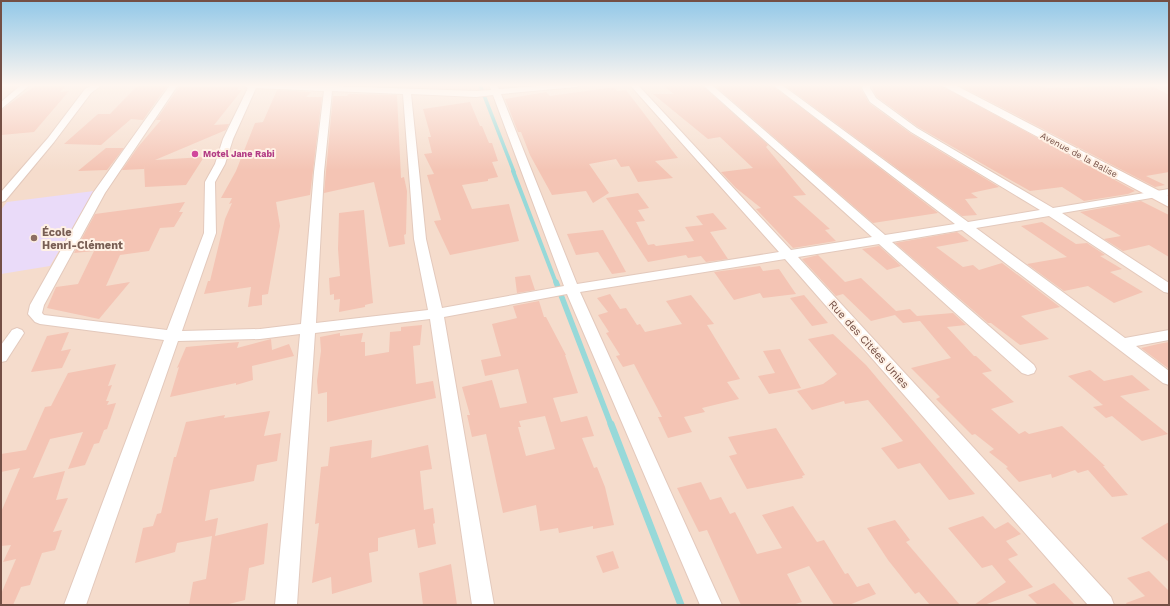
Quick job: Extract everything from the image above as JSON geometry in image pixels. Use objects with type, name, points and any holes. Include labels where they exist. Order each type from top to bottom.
[{"type":"street","points":[[1,199],[51,140],[71,113]]},
{"type":"street","points":[[154,113],[99,193],[38,306],[35,314],[40,319],[54,322],[174,336],[260,334],[308,329],[436,314],[562,291],[1169,192]]},
{"type":"street","points":[[75,605],[174,336],[210,233],[210,182],[220,164],[228,139],[240,113]]},
{"type":"street","points":[[286,605],[319,172],[325,113]]},
{"type":"street","points":[[409,113],[416,178],[420,240],[436,314],[483,605]]},
{"type":"street","points":[[500,113],[562,291],[711,605]]},
{"type":"street","name":"Rue des Citées Unies","points":[[660,113],[1103,605]]},
{"type":"street","points":[[739,113],[880,240],[1028,369]]},
{"type":"street","points":[[815,113],[1169,378]]},
{"type":"street","points":[[891,113],[914,130],[1050,211],[1169,289]]},
{"type":"street","name":"Avenue de la Balise","points":[[1001,113],[1169,202]]},
{"type":"street","points":[[1,357],[17,333]]},
{"type":"street","points":[[1123,344],[1169,335]]},
{"type":"shaded area","points":[[1,113],[1169,113],[1169,605],[1,605]]},
{"type":"shaded area","name":"École Henri-Clément","points":[[94,191],[50,266],[1,274],[1,210],[7,202]]},
{"type":"building","points":[[1,113],[50,113],[34,132],[1,135]]},
{"type":"building","points":[[148,113],[143,120],[131,119],[101,145],[64,144],[98,114]]},
{"type":"building","points":[[161,113],[223,113],[214,125],[229,124],[226,130],[155,160],[204,157],[186,185],[145,187],[144,165],[144,169],[122,170],[138,147],[161,120],[156,120]]},
{"type":"building","points":[[267,113],[320,113],[310,195],[276,202],[280,226],[268,294],[262,295],[262,305],[248,307],[251,287],[204,294],[208,281],[210,281],[225,219],[232,203],[229,204],[232,198],[221,198],[236,171],[255,123],[263,122]]},
{"type":"building","points":[[331,113],[398,113],[401,178],[404,177],[407,191],[406,234],[404,235],[405,244],[389,247],[374,182],[324,193]]},
{"type":"building","points":[[424,113],[475,113],[489,143],[492,143],[498,161],[492,162],[498,177],[488,179],[488,181],[462,185],[472,209],[509,204],[519,241],[450,255],[434,221],[441,220],[427,175],[434,174],[424,154],[432,153],[428,137],[431,137]]},
{"type":"building","points":[[511,113],[644,113],[678,158],[655,161],[673,178],[638,182],[629,166],[621,167],[616,159],[589,164],[609,193],[593,203],[586,191],[552,195],[530,155],[521,132],[518,132]]},
{"type":"building","points":[[677,113],[733,113],[768,145],[766,147],[806,195],[793,196],[830,229],[825,230],[836,241],[793,248],[756,209],[761,208],[736,188],[721,172],[753,168],[720,137],[708,139]]},
{"type":"building","points":[[747,113],[809,113],[938,213],[873,223]]},
{"type":"building","points":[[822,113],[883,113],[910,133],[999,187],[971,193],[978,198],[965,199],[977,215],[962,216]]},
{"type":"building","points":[[899,113],[992,113],[1135,191],[1128,194],[1084,201],[1062,187],[1030,191],[918,127]]},
{"type":"building","points":[[1013,113],[1169,113],[1169,172],[1146,176],[1165,185],[1155,187]]},
{"type":"building","points":[[106,148],[124,148],[107,170],[78,171]]},
{"type":"building","points":[[638,193],[649,208],[638,210],[645,221],[636,222],[648,245],[654,244],[656,246],[694,241],[685,227],[703,225],[696,216],[713,213],[727,229],[710,232],[728,259],[706,262],[701,256],[688,258],[686,255],[648,262],[606,198]]},
{"type":"building","points":[[1141,201],[1169,215],[1169,257],[1149,245],[1123,251],[1104,239],[1121,236],[1080,212]]},
{"type":"building","points":[[185,202],[179,212],[183,212],[174,227],[160,228],[149,251],[120,255],[106,286],[130,282],[99,319],[47,308],[56,287],[78,284],[94,251],[74,253],[95,214]]},
{"type":"building","points":[[364,210],[373,303],[365,305],[365,307],[339,312],[340,299],[334,300],[334,294],[330,295],[329,278],[340,276],[338,249],[339,213]]},
{"type":"building","points":[[1042,222],[1076,244],[1087,243],[1105,255],[1100,256],[1122,269],[1110,272],[1143,292],[1114,303],[1088,286],[1064,291],[1027,264],[1067,257],[1021,226]]},
{"type":"building","points":[[603,230],[626,272],[612,274],[598,252],[576,255],[567,234]]},
{"type":"building","points":[[957,232],[969,241],[936,247],[963,267],[973,265],[979,270],[1002,263],[1060,307],[1021,316],[1049,339],[1020,345],[991,323],[988,323],[895,243]]},
{"type":"building","points":[[879,246],[901,266],[887,270],[862,249]]},
{"type":"building","points":[[818,255],[845,282],[861,278],[896,311],[910,309],[917,316],[953,313],[966,325],[947,327],[974,356],[976,356],[992,371],[982,373],[1014,402],[991,409],[1019,434],[1025,431],[1029,434],[1062,426],[1105,466],[1103,466],[1128,495],[1112,497],[1088,470],[1078,473],[1075,470],[1052,478],[1051,474],[1019,482],[1006,468],[1008,467],[989,452],[994,449],[975,434],[972,435],[936,399],[940,397],[911,368],[951,358],[920,321],[903,323],[895,315],[871,321],[843,294],[836,296],[802,259]]},
{"type":"building","points":[[760,266],[763,271],[779,269],[796,294],[763,298],[760,293],[734,300],[714,272]]},
{"type":"building","points":[[530,275],[535,290],[517,293],[515,277]]},
{"type":"building","points":[[610,294],[620,309],[626,308],[637,325],[640,324],[645,332],[682,324],[666,301],[691,295],[714,324],[707,325],[740,379],[727,382],[739,399],[702,408],[705,412],[684,417],[692,432],[668,438],[658,417],[662,417],[634,364],[623,367],[616,356],[620,355],[606,333],[609,332],[598,315],[608,312],[597,298]]},
{"type":"building","points":[[804,295],[828,323],[812,326],[790,298]]},
{"type":"building","points":[[539,301],[544,317],[546,317],[566,355],[578,393],[553,398],[561,422],[587,416],[594,436],[582,438],[594,468],[597,467],[605,487],[614,525],[593,529],[593,526],[559,533],[558,528],[540,531],[536,505],[503,513],[486,434],[472,437],[467,415],[470,415],[462,387],[492,380],[500,408],[527,403],[518,369],[485,376],[481,360],[501,356],[492,324],[517,318],[513,306]],"holes":[[[545,416],[555,449],[526,456],[518,427],[521,427],[519,421]]]},
{"type":"building","points":[[422,325],[420,345],[413,346],[416,384],[433,381],[436,398],[327,422],[327,392],[318,394],[317,381],[321,351],[320,337],[340,333],[340,336],[363,333],[361,342],[365,342],[365,356],[389,352],[390,332],[401,331],[401,327]]},
{"type":"building","points":[[69,332],[61,351],[71,349],[62,368],[31,372],[47,336]]},
{"type":"building","points":[[833,334],[866,365],[975,494],[949,500],[920,463],[898,469],[881,448],[903,441],[868,400],[845,404],[844,401],[812,410],[797,391],[823,384],[837,374],[808,339]]},
{"type":"building","points":[[271,339],[272,350],[289,344],[294,356],[252,366],[253,380],[236,385],[236,383],[170,397],[179,367],[177,368],[186,347],[239,342],[237,348]]},
{"type":"building","points":[[1169,342],[1169,369],[1141,348],[1158,344]]},
{"type":"building","points":[[780,349],[801,388],[769,394],[758,376],[775,373],[763,351]]},
{"type":"building","points":[[116,364],[108,386],[112,385],[106,401],[109,401],[107,405],[116,403],[107,429],[104,430],[99,443],[94,444],[85,465],[68,469],[83,432],[50,439],[33,478],[65,471],[56,500],[68,498],[53,532],[62,530],[55,550],[42,553],[30,585],[21,587],[13,605],[1,605],[1,594],[16,559],[3,562],[11,545],[1,546],[1,512],[20,468],[1,472],[1,454],[26,450],[45,407],[51,406],[68,373]]},
{"type":"building","points":[[1090,370],[1104,381],[1132,375],[1150,390],[1120,396],[1168,434],[1142,441],[1112,416],[1106,418],[1093,407],[1103,405],[1068,376]]},
{"type":"building","points":[[270,411],[264,436],[281,433],[277,461],[257,465],[254,481],[210,490],[205,521],[218,518],[215,536],[268,523],[264,564],[249,568],[245,600],[225,605],[189,605],[193,582],[206,579],[212,536],[177,543],[175,552],[135,563],[143,528],[153,526],[157,514],[161,513],[174,457],[176,457],[186,422],[225,415],[224,418]]},
{"type":"building","points":[[776,428],[805,475],[802,476],[803,478],[747,489],[729,456],[737,454],[728,437]]},
{"type":"building","points":[[372,440],[371,458],[428,445],[432,469],[420,471],[424,510],[433,508],[435,523],[433,524],[436,544],[418,548],[415,529],[378,538],[378,551],[369,553],[372,582],[332,594],[331,577],[312,583],[319,523],[315,524],[321,467],[328,466],[330,447]]},
{"type":"building","points":[[701,482],[710,500],[721,497],[730,514],[735,512],[757,554],[782,548],[762,515],[793,506],[817,542],[824,540],[845,574],[848,573],[857,587],[869,583],[876,594],[849,605],[834,605],[809,566],[787,574],[802,602],[792,605],[741,605],[707,530],[699,532],[677,488]]},
{"type":"building","points":[[983,516],[995,529],[1008,522],[1021,534],[1006,541],[1018,555],[1008,559],[1033,587],[984,605],[974,605],[1006,582],[992,565],[982,568],[948,528]]},
{"type":"building","points":[[895,520],[910,540],[906,542],[960,605],[930,605],[919,592],[915,594],[888,560],[867,528]]},
{"type":"building","points":[[1169,522],[1169,562],[1141,538]]},
{"type":"building","points":[[613,551],[619,568],[603,573],[596,556]]},
{"type":"building","points":[[451,564],[457,605],[423,605],[419,573]]},
{"type":"building","points":[[1149,571],[1169,591],[1169,605],[1127,605],[1126,603],[1145,596],[1127,578]]},
{"type":"building","points":[[1054,583],[1075,605],[1038,605],[1028,595]]},
{"type":"waterway","points":[[491,113],[514,172]]},
{"type":"waterway","points":[[513,171],[556,283]]},
{"type":"waterway","points":[[556,282],[611,425]]},
{"type":"waterway","points":[[611,424],[681,605]]},
{"type":"place","name":"Motel Jane Rabi","points":[[195,154]]},
{"type":"place","name":"École Henri-Clément","points":[[34,238]]}]
